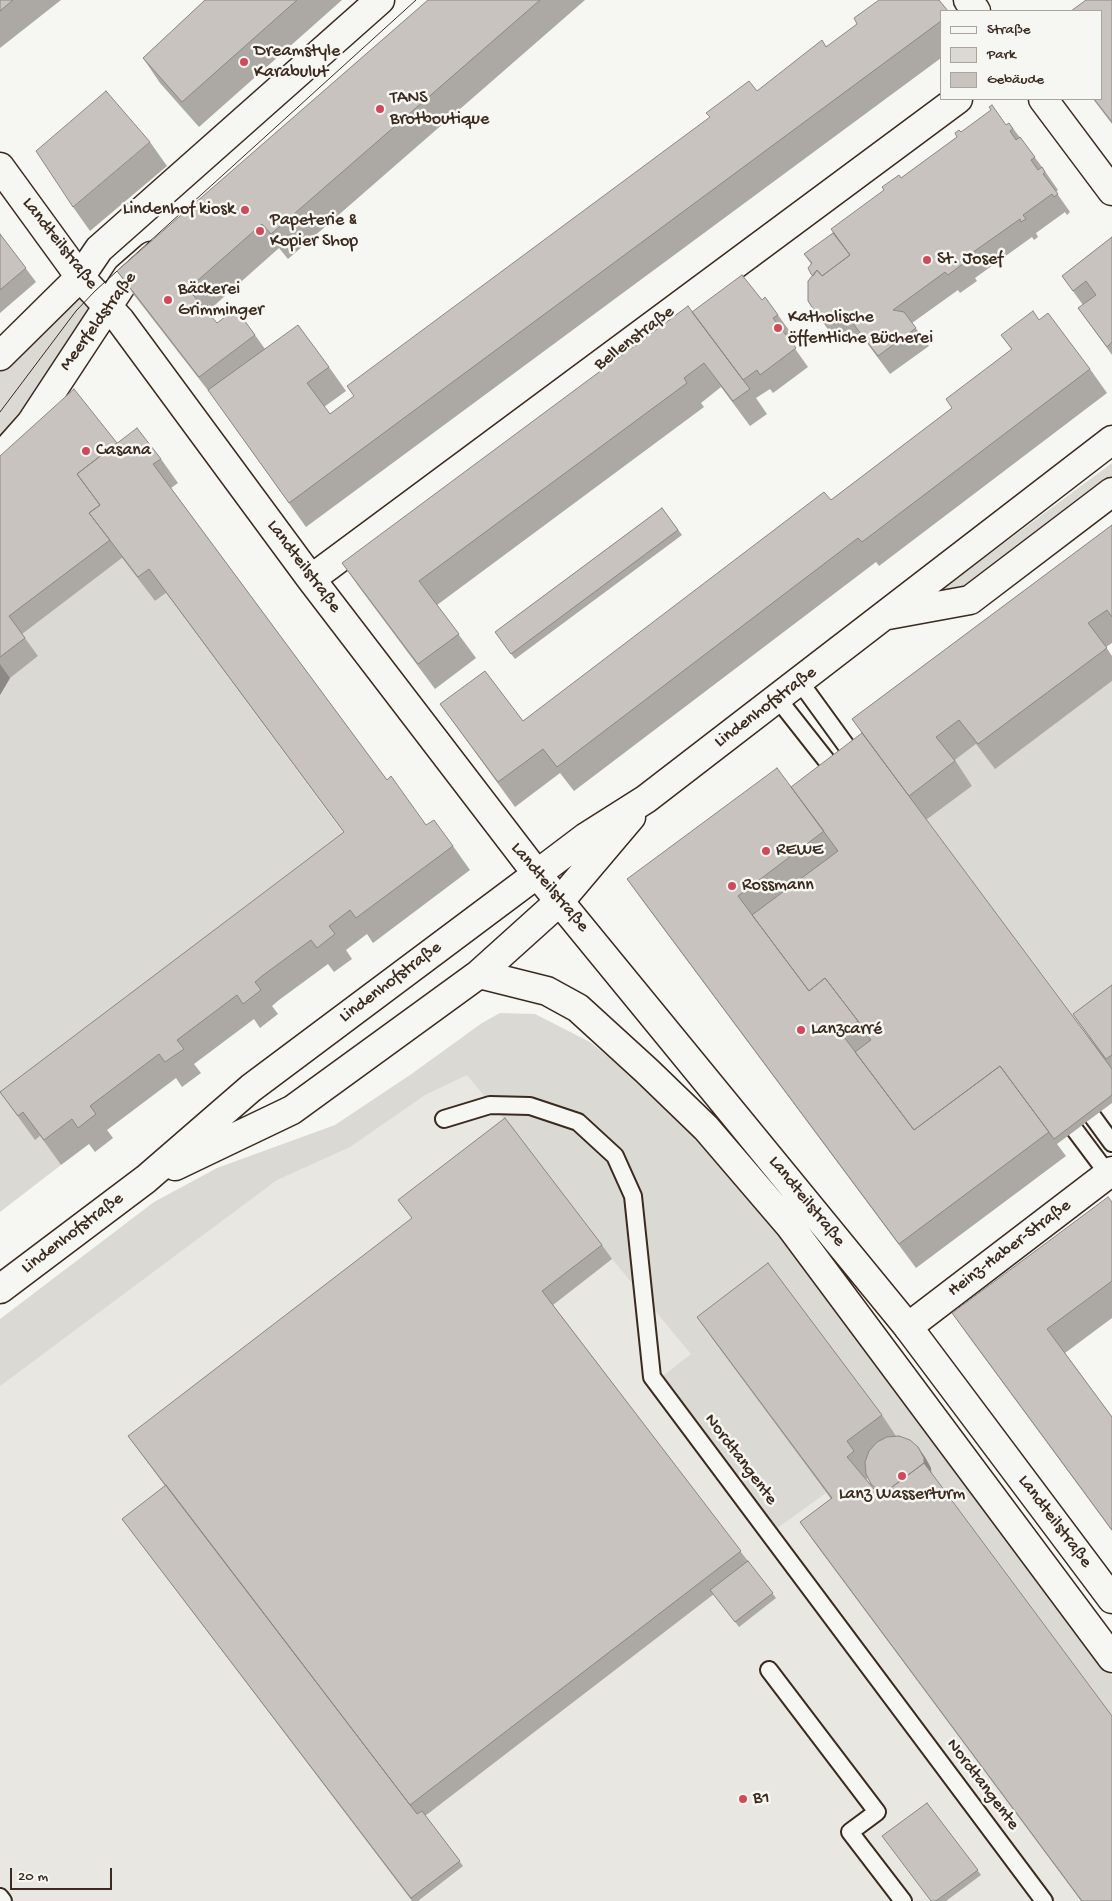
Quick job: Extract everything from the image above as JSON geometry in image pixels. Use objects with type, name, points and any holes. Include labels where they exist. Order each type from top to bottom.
[{"type":"street","points":[[0,356],[80,277],[99,249],[380,0]]},
{"type":"street","name":"Bellenstraße","points":[[311,579],[957,100]]},
{"type":"street","points":[[1044,100],[1112,191]]},
{"type":"street","name":"Landteilstraße","points":[[0,168],[80,277],[108,306],[311,579],[537,874],[908,1327],[1112,1599]]},
{"type":"street","name":"Meerfeldstraße","points":[[0,458],[31,423],[127,277],[172,238]]},
{"type":"street","name":"Lindenhofstraße","points":[[0,1289],[146,1179],[250,1088],[586,837],[646,799],[1112,440]]},
{"type":"street","name":"Lindenhofstraße","points":[[884,616],[970,600],[1112,492]]},
{"type":"street","name":"Lindenhofstraße","points":[[146,1179],[292,1110],[478,974],[560,901],[646,799]]},
{"type":"street","name":"Landteilstraße","points":[[478,974],[547,991],[578,1008],[706,1128],[790,1226],[1112,1658]]},
{"type":"street","name":"Heinz-Haber-Straße","points":[[908,1327],[1110,1172]]},
{"type":"lane","points":[[800,682],[866,772]]},
{"type":"lane","points":[[778,699],[830,766]]},
{"type":"lane","points":[[1053,1101],[1110,1172]]},
{"type":"lane","name":"Nordtangente","points":[[444,1119],[490,1105],[530,1106],[578,1122],[615,1156],[634,1196],[652,1377],[1044,1901]]},
{"type":"lane","points":[[1093,1117],[1112,1143]]},
{"type":"lane","points":[[769,1670],[877,1812],[850,1832],[903,1901]]},
{"type":"lane","points":[[0,1897],[3,1901]]},
{"type":"shaded area","points":[[487,1043],[789,1285],[1112,1901],[0,1901],[0,1382],[275,1176]]},
{"type":"green space","points":[[80,277],[108,306],[0,458],[0,356]]},
{"type":"green space","points":[[1112,463],[1112,480],[966,590],[930,598]]},
{"type":"green space","points":[[122,558],[155,601],[166,593],[361,857],[35,1140],[40,1136],[61,1165],[0,1212],[0,695],[9,678],[38,656],[21,634]]},
{"type":"green space","points":[[1112,681],[1112,1022],[1090,1038],[926,820],[972,786],[954,761],[976,744],[995,768]]},
{"type":"green space","points":[[500,1013],[535,1014],[590,1042],[627,1072],[735,1178],[805,1264],[1112,1676],[1112,1718],[941,1488],[714,1341],[826,1493],[776,1529],[663,1376],[691,1354],[612,1259],[515,1133],[467,1075],[425,1095],[350,1147],[277,1180],[0,1386],[0,1319],[154,1202],[217,1168],[335,1125],[410,1075],[482,1023]]},
{"type":"building","points":[[0,0],[13,0],[0,11]]},
{"type":"building","points":[[205,0],[297,0],[182,102],[143,58]]},
{"type":"building","points":[[428,0],[540,0],[271,234],[262,224],[188,289],[217,323],[236,309],[255,335],[199,377],[117,271]]},
{"type":"building","points":[[879,0],[939,0],[947,10],[940,10],[940,22],[289,503],[208,390],[298,325],[329,367],[307,383],[330,414],[354,396],[347,386],[710,117],[706,113],[749,81],[757,91],[822,40],[826,47],[857,24],[854,18]]},
{"type":"building","points":[[1086,0],[1112,0],[1112,122],[1095,100],[1102,100],[1102,10],[1072,10]]},
{"type":"building","points":[[106,91],[150,142],[73,207],[36,151]]},
{"type":"building","name":"St. Josef","points":[[992,105],[1006,125],[1009,123],[1013,129],[1010,131],[1016,140],[1020,137],[1035,157],[1031,160],[1038,170],[1042,167],[1045,172],[1043,174],[1058,194],[1054,197],[1052,194],[1023,215],[1026,219],[1021,222],[1020,219],[962,260],[964,263],[948,275],[945,272],[893,310],[904,312],[916,328],[878,356],[848,317],[836,319],[816,313],[808,301],[808,281],[817,270],[822,276],[850,255],[831,229],[884,190],[882,187],[899,175],[901,178],[957,137],[955,133],[959,130],[961,132],[991,110],[989,107]]},
{"type":"building","points":[[833,233],[850,255],[822,276],[817,270],[813,276],[808,268],[812,263],[804,254]]},
{"type":"building","points":[[0,234],[26,268],[0,290]]},
{"type":"building","points":[[1112,237],[1112,342],[1107,347],[1078,308],[1096,295],[1086,281],[1073,291],[1062,276]]},
{"type":"building","points":[[742,275],[762,300],[765,297],[778,315],[773,318],[796,348],[760,375],[757,370],[743,380],[692,312]]},
{"type":"building","points":[[688,306],[750,389],[733,401],[704,363],[684,378],[687,383],[419,581],[459,634],[418,664],[342,563]]},
{"type":"building","points":[[1033,311],[1039,320],[1048,313],[1090,369],[862,542],[858,538],[557,767],[543,749],[498,782],[440,704],[485,671],[523,721],[824,492],[831,500],[952,408],[946,399],[1012,349],[1001,335]]},
{"type":"building","points":[[74,389],[117,443],[77,474],[100,505],[89,513],[110,540],[9,616],[25,638],[0,657],[0,456]]},
{"type":"building","points":[[137,428],[161,459],[153,464],[387,780],[391,776],[426,825],[434,820],[453,846],[356,918],[350,910],[329,926],[335,934],[317,948],[311,940],[262,976],[255,982],[261,990],[243,1004],[237,995],[177,1040],[184,1049],[165,1062],[159,1054],[90,1106],[96,1114],[78,1128],[72,1119],[44,1140],[23,1112],[18,1116],[0,1092],[344,832],[149,569],[138,577],[89,513],[100,505],[77,474]]},
{"type":"building","points":[[662,508],[678,530],[511,654],[495,632]]},
{"type":"building","points":[[1112,525],[1112,617],[1107,610],[1088,623],[1107,648],[978,744],[959,720],[936,737],[955,761],[909,796],[852,719]]},
{"type":"building","points":[[862,733],[1112,1069],[1112,1095],[1054,1139],[1000,1066],[914,1130],[855,1052],[871,1040],[858,1021],[825,978],[809,991],[752,915],[838,851],[791,787]]},
{"type":"building","name":"Lanzcarré","points":[[777,768],[824,831],[738,896],[809,991],[825,978],[858,1021],[841,1033],[914,1130],[1000,1066],[1049,1132],[899,1244],[627,879]]},
{"type":"building","points":[[1112,985],[1112,1055],[1106,1059],[1073,1014]]},
{"type":"building","points":[[505,1118],[602,1245],[542,1291],[741,1551],[410,1805],[128,1436],[412,1218],[398,1200]]},
{"type":"building","points":[[1108,1197],[1112,1202],[1112,1281],[1047,1329],[1112,1417],[1112,1530],[952,1313]]},
{"type":"building","points":[[768,1263],[882,1415],[847,1441],[854,1451],[847,1457],[880,1496],[924,1463],[1112,1716],[1112,1901],[1082,1901],[800,1522],[832,1498],[697,1317]]},
{"type":"building","points":[[899,1436],[910,1440],[918,1447],[924,1458],[924,1463],[884,1493],[880,1492],[871,1484],[866,1474],[865,1462],[869,1451],[877,1442],[887,1437]]},
{"type":"building","points":[[166,1485],[417,1814],[422,1811],[460,1861],[411,1898],[122,1519]]},
{"type":"building","points":[[748,1561],[773,1593],[735,1622],[710,1590]]},
{"type":"building","points":[[927,1803],[978,1870],[936,1901],[931,1901],[882,1836]]},
{"type":"tram line","points":[[0,412],[76,311],[95,291],[416,0]]},
{"type":"place","name":"Dreamstyle Karabulut","points":[[244,62]]},
{"type":"place","name":"TANS Brotboutique","points":[[380,109]]},
{"type":"place","name":"Lindenhof kiosk","points":[[245,210]]},
{"type":"place","name":"Papeterie & Kopier Shop","points":[[260,231]]},
{"type":"place","name":"St. Josef","points":[[927,260]]},
{"type":"place","name":"Bäckerei Grimminger","points":[[168,300]]},
{"type":"place","name":"Katholische öffentliche Bücherei","points":[[778,328]]},
{"type":"place","name":"Casana","points":[[86,451]]},
{"type":"place","name":"REWE","points":[[766,851]]},
{"type":"place","name":"Rossmann","points":[[732,886]]},
{"type":"place","name":"Lanzcarré","points":[[801,1030]]},
{"type":"place","name":"Lanz Wasserturm","points":[[902,1476]]},
{"type":"place","name":"B1","points":[[743,1799]]}]
